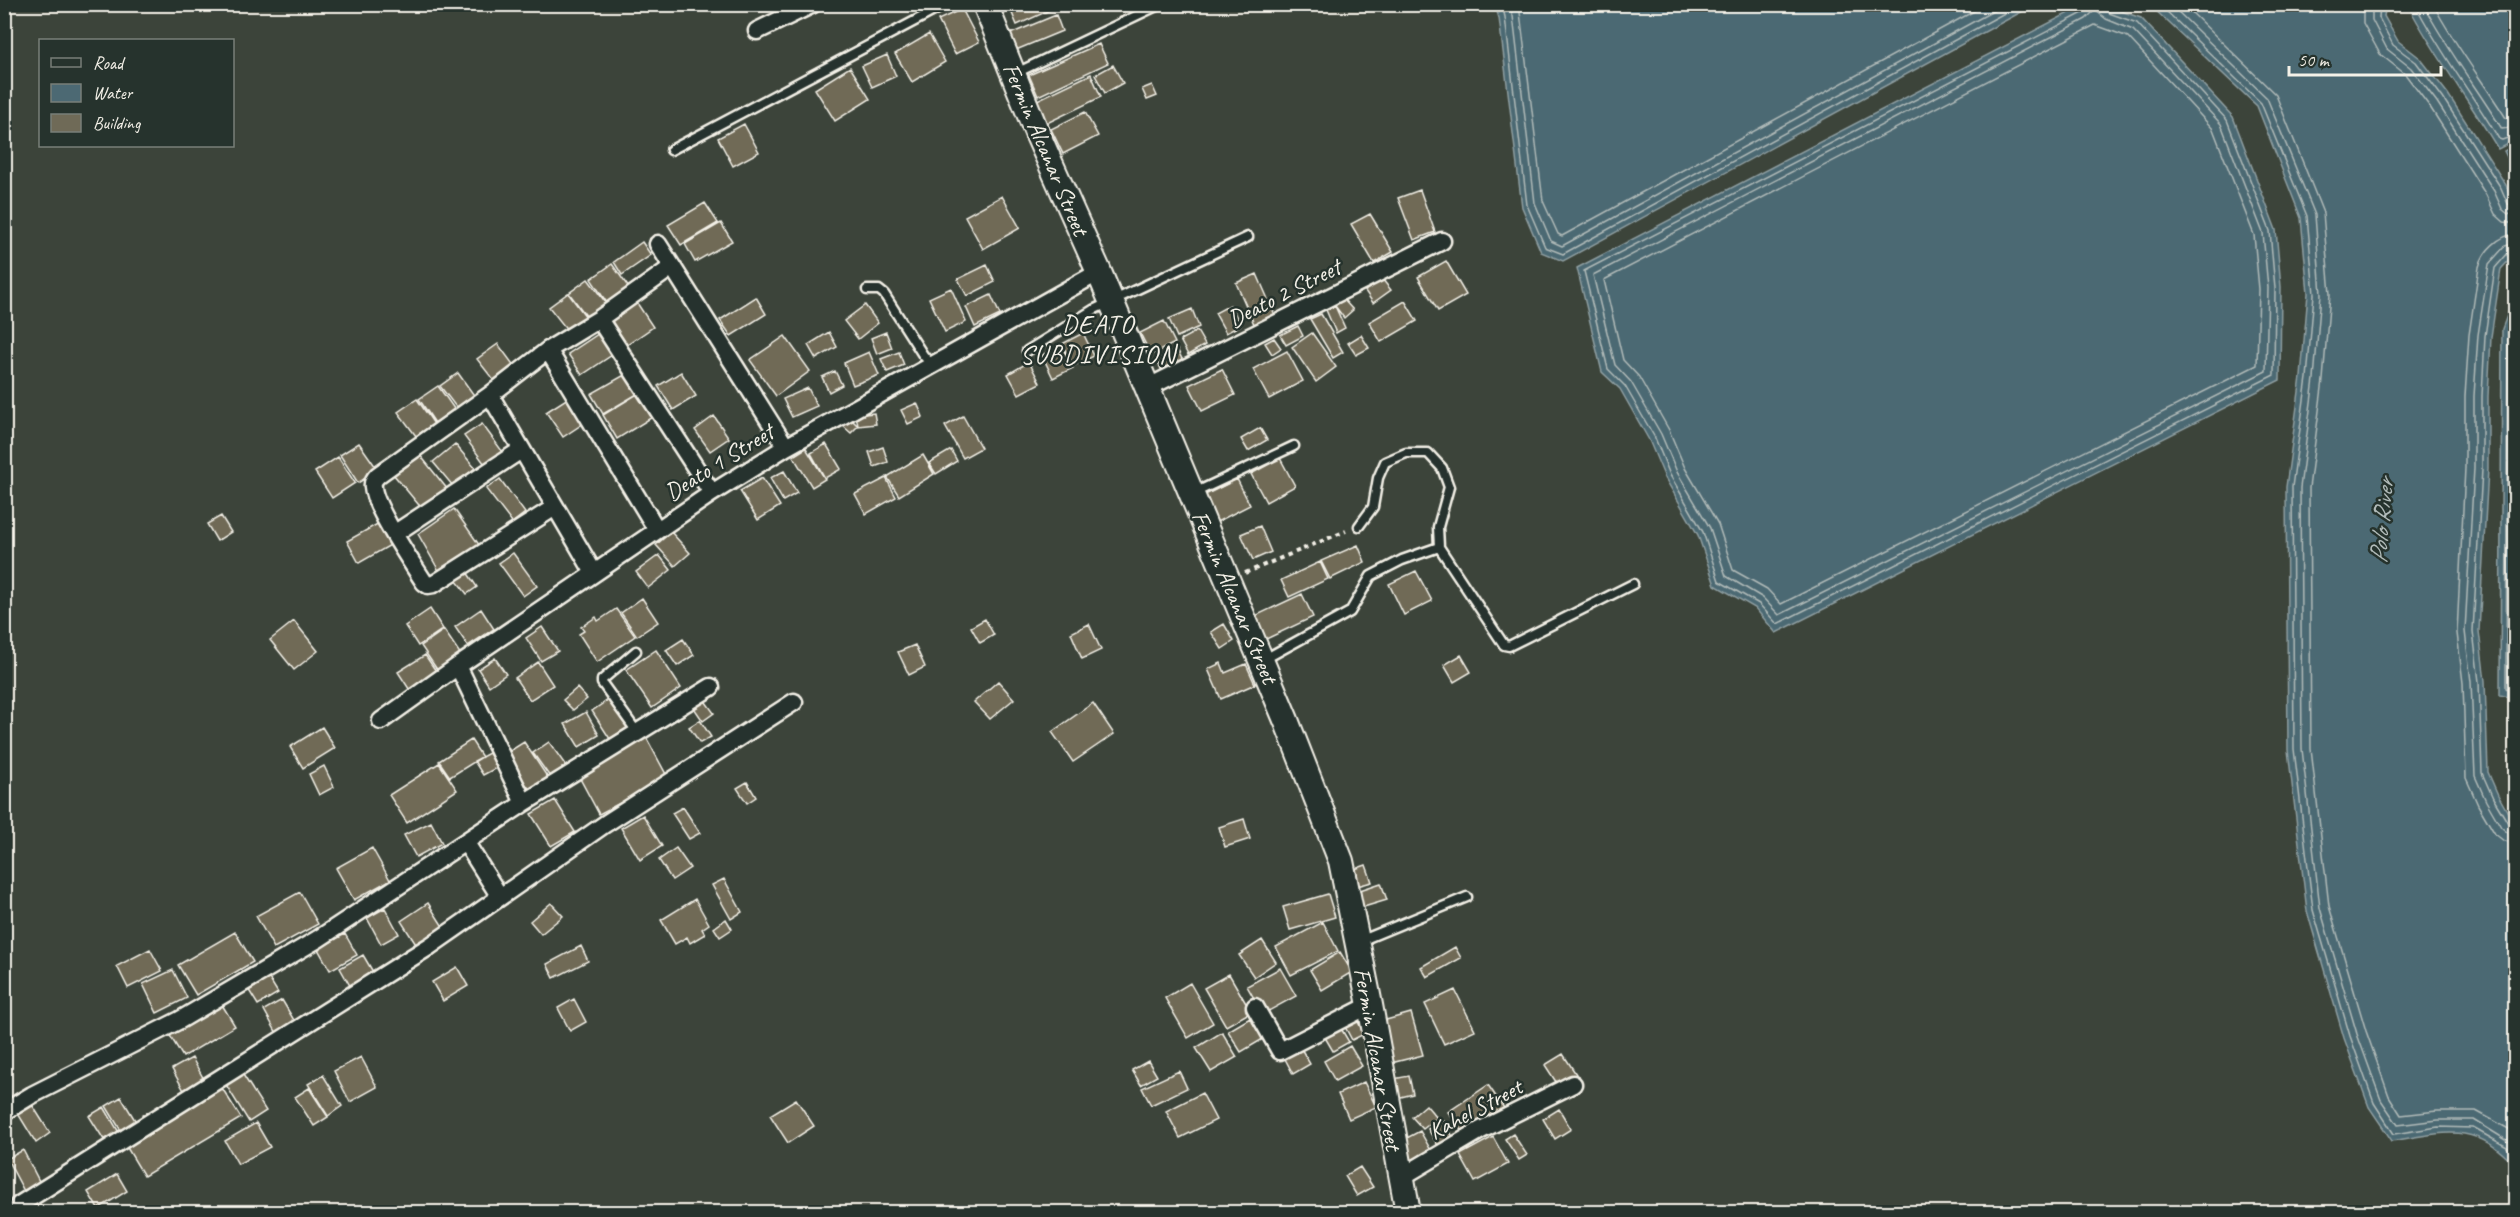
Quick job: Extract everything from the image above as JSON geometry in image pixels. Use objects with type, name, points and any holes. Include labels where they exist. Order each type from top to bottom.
[{"type":"main road","name":"Fermin Alcanar Street","points":[[985,4],[1037,134],[1099,272],[1228,579],[1341,861],[1408,1212]]},
{"type":"street","points":[[757,31],[813,4]]},
{"type":"street","name":"Deato 2 Street","points":[[1147,387],[1442,241]]},
{"type":"street","points":[[658,244],[786,447]]},
{"type":"street","points":[[555,507],[434,584],[428,585],[394,534],[372,490],[373,481],[378,475],[490,395],[548,350],[599,319],[672,267]]},
{"type":"street","name":"Deato 1 Street","points":[[381,721],[712,493],[786,447],[1099,272]]},
{"type":"street","points":[[599,319],[712,493]]},
{"type":"street","points":[[548,350],[657,530]]},
{"type":"street","points":[[490,395],[594,573]]},
{"type":"street","points":[[394,534],[521,450]]},
{"type":"street","points":[[458,666],[524,803]]},
{"type":"street","points":[[4,1112],[32,1095],[180,1020],[318,939],[524,803],[711,687]]},
{"type":"street","points":[[19,1205],[430,946],[605,824],[794,702]]},
{"type":"street","points":[[466,843],[500,897]]},
{"type":"street","points":[[1255,1007],[1280,1051],[1370,1005]]},
{"type":"street","name":"Kahel Street","points":[[1400,1178],[1481,1130],[1573,1084]]},
{"type":"lane","points":[[671,150],[947,4]]},
{"type":"lane","points":[[1014,74],[1161,4]]},
{"type":"lane","points":[[1027,351],[1111,302],[1248,237]]},
{"type":"lane","points":[[867,290],[879,290],[884,294],[932,366]]},
{"type":"lane","points":[[1192,494],[1294,446]]},
{"type":"lane","points":[[1359,526],[1373,507],[1378,478],[1385,462],[1406,453],[1428,453],[1442,468],[1449,487],[1438,527],[1439,547],[1504,645],[1509,646],[1633,584]]},
{"type":"lane","points":[[1261,661],[1350,612],[1371,576],[1402,560],[1439,547]]},
{"type":"lane","points":[[636,651],[602,680],[602,683],[638,732]]},
{"type":"lane","points":[[1357,942],[1467,897]]},
{"type":"path","points":[[1228,579],[1359,526]]},
{"type":"water","points":[[1495,4],[2034,5],[1563,261],[1541,252],[1522,207],[1499,18]]},
{"type":"water","points":[[2086,4],[2104,5],[2141,18],[2233,117],[2276,230],[2281,287],[2280,380],[1776,633],[1755,608],[1715,585],[1698,535],[1665,478],[1649,440],[1620,389],[1602,372],[1577,268]]},
{"type":"water","name":"Polo River","points":[[2150,5],[2386,5],[2384,16],[2398,41],[2420,58],[2448,94],[2506,185],[2515,208],[2515,254],[2501,269],[2491,337],[2488,469],[2479,631],[2485,681],[2488,772],[2515,825],[2515,1166],[2487,1142],[2459,1133],[2392,1141],[2369,1107],[2344,1038],[2307,911],[2288,750],[2286,487],[2301,377],[2308,293],[2301,218],[2257,106]]},
{"type":"water","points":[[2408,5],[2515,5],[2515,140],[2498,149],[2429,42]]},
{"type":"water","points":[[2515,145],[2515,173],[2504,151]]},
{"type":"water","points":[[2515,279],[2515,705],[2514,698],[2500,695],[2502,329],[2512,302]]},
{"type":"building","points":[[771,4],[793,4],[778,15]]},
{"type":"building","points":[[1047,4],[1050,10],[1017,25],[1009,6]]},
{"type":"building","points":[[1060,4],[1075,4],[1063,11]]},
{"type":"building","points":[[962,9],[979,42],[955,54],[938,20]]},
{"type":"building","points":[[1056,15],[1062,31],[1016,50],[1010,34]]},
{"type":"building","points":[[929,34],[945,62],[912,82],[895,54]]},
{"type":"building","points":[[1099,44],[1108,63],[1038,96],[1029,75]]},
{"type":"building","points":[[887,55],[896,76],[872,87],[862,66]]},
{"type":"building","points":[[1113,65],[1123,83],[1105,93],[1095,75]]},
{"type":"building","points":[[850,67],[870,99],[835,121],[815,89]]},
{"type":"building","points":[[1091,74],[1101,97],[1047,123],[1037,100]]},
{"type":"building","points":[[1152,85],[1157,96],[1147,100],[1142,89]]},
{"type":"building","points":[[1085,112],[1098,136],[1063,154],[1051,129]]},
{"type":"building","points":[[744,124],[759,152],[733,166],[718,138]]},
{"type":"building","points":[[1420,190],[1435,232],[1414,240],[1398,198]]},
{"type":"building","points":[[1002,196],[1020,228],[983,249],[965,216]]},
{"type":"building","points":[[705,203],[718,223],[681,245],[668,225]]},
{"type":"building","points":[[1370,214],[1393,252],[1374,263],[1351,224]]},
{"type":"building","points":[[721,223],[732,241],[695,262],[685,244]]},
{"type":"building","points":[[642,242],[651,255],[622,275],[614,262]]},
{"type":"building","points":[[1446,261],[1466,295],[1438,311],[1418,277]]},
{"type":"building","points":[[612,264],[629,288],[607,303],[591,279]]},
{"type":"building","points":[[987,265],[995,282],[967,296],[958,279]]},
{"type":"building","points":[[1257,274],[1275,315],[1254,324],[1236,283]]},
{"type":"building","points":[[588,279],[606,303],[587,317],[569,293]]},
{"type":"building","points":[[1382,279],[1391,290],[1373,303],[1365,291]]},
{"type":"building","points":[[951,288],[966,322],[945,332],[929,298]]},
{"type":"building","points":[[568,293],[586,317],[568,331],[549,307]]},
{"type":"building","points":[[991,295],[1000,315],[975,327],[966,307]]},
{"type":"building","points":[[756,297],[766,314],[731,336],[720,320]]},
{"type":"building","points":[[1343,299],[1353,310],[1344,318],[1335,306]]},
{"type":"building","points":[[1405,301],[1417,321],[1381,342],[1369,322]]},
{"type":"building","points":[[637,303],[653,327],[627,345],[611,321]]},
{"type":"building","points":[[865,305],[878,323],[858,339],[844,321]]},
{"type":"building","points":[[1230,305],[1241,325],[1226,333],[1215,313]]},
{"type":"building","points":[[1335,306],[1345,328],[1336,333],[1326,310]]},
{"type":"building","points":[[1192,309],[1199,327],[1177,337],[1169,319]]},
{"type":"building","points":[[1321,314],[1343,352],[1333,358],[1310,319]]},
{"type":"building","points":[[1164,321],[1175,343],[1151,355],[1140,333]]},
{"type":"building","points":[[1298,326],[1303,336],[1286,345],[1280,335]]},
{"type":"building","points":[[1197,331],[1205,345],[1188,355],[1180,340]]},
{"type":"building","points":[[601,332],[615,353],[582,375],[568,354]]},
{"type":"building","points":[[829,332],[837,347],[816,359],[808,345]]},
{"type":"building","points":[[886,332],[892,348],[877,354],[871,338]]},
{"type":"building","points":[[1083,333],[1094,356],[1073,366],[1062,344]]},
{"type":"building","points":[[1312,333],[1336,367],[1316,382],[1292,347]]},
{"type":"building","points":[[1361,335],[1369,348],[1356,355],[1348,343]]},
{"type":"building","points":[[785,336],[810,371],[776,396],[750,360]]},
{"type":"building","points":[[1274,338],[1281,348],[1272,354],[1265,343]]},
{"type":"building","points":[[498,344],[515,367],[495,382],[477,359]]},
{"type":"building","points":[[1061,345],[1073,368],[1053,378],[1042,355]]},
{"type":"building","points":[[1177,349],[1182,359],[1161,369],[1156,359]]},
{"type":"building","points":[[1287,351],[1303,381],[1269,399],[1253,369]]},
{"type":"building","points":[[869,352],[879,375],[853,385],[844,363]]},
{"type":"building","points":[[899,352],[904,365],[887,372],[881,359]]},
{"type":"building","points":[[1029,362],[1040,383],[1019,394],[1008,374]]},
{"type":"building","points":[[1222,369],[1235,395],[1202,411],[1189,385]]},
{"type":"building","points":[[835,371],[842,385],[829,392],[822,377]]},
{"type":"building","points":[[681,372],[696,396],[673,410],[658,386]]},
{"type":"building","points":[[458,373],[476,398],[459,411],[440,386]]},
{"type":"building","points":[[628,373],[639,393],[603,414],[591,394]]},
{"type":"building","points":[[438,386],[455,410],[435,423],[419,399]]},
{"type":"building","points":[[808,388],[817,406],[792,417],[783,399]]},
{"type":"building","points":[[639,393],[654,416],[617,439],[603,415]]},
{"type":"building","points":[[571,396],[587,421],[563,437],[546,412]]},
{"type":"building","points":[[417,399],[434,424],[416,436],[398,412]]},
{"type":"building","points":[[917,403],[923,417],[908,424],[901,410]]},
{"type":"building","points":[[874,413],[876,424],[858,426],[856,415]]},
{"type":"building","points":[[714,416],[729,438],[710,451],[695,430]]},
{"type":"building","points":[[963,416],[981,448],[963,458],[945,426]]},
{"type":"building","points":[[850,418],[858,426],[851,433],[843,426]]},
{"type":"building","points":[[482,424],[505,455],[487,467],[464,436]]},
{"type":"building","points":[[1260,428],[1267,440],[1248,451],[1241,439]]},
{"type":"building","points":[[359,443],[378,470],[358,483],[340,455]]},
{"type":"building","points":[[455,444],[475,468],[453,486],[433,462]]},
{"type":"building","points":[[826,444],[841,469],[825,478],[811,453]]},
{"type":"building","points":[[883,447],[888,462],[874,467],[869,452]]},
{"type":"building","points":[[806,448],[825,479],[812,487],[793,456]]},
{"type":"building","points":[[951,450],[957,461],[936,474],[929,463]]},
{"type":"building","points":[[420,455],[448,490],[423,510],[394,475]]},
{"type":"building","points":[[923,455],[934,474],[899,496],[887,477]]},
{"type":"building","points":[[338,457],[355,483],[332,498],[315,472]]},
{"type":"building","points":[[1280,458],[1295,486],[1266,502],[1251,474]]},
{"type":"building","points":[[784,471],[797,493],[783,501],[770,478]]},
{"type":"building","points":[[762,478],[780,506],[758,520],[740,491]]},
{"type":"building","points":[[886,478],[896,497],[866,514],[855,494]]},
{"type":"building","points":[[500,479],[525,513],[512,523],[486,489]]},
{"type":"building","points":[[1237,479],[1250,505],[1209,526],[1195,500]]},
{"type":"building","points":[[454,509],[482,549],[442,576],[418,534]]},
{"type":"building","points":[[221,516],[231,532],[217,541],[207,524]]},
{"type":"building","points":[[381,522],[394,543],[359,563],[347,541]]},
{"type":"building","points":[[1260,526],[1271,552],[1253,560],[1241,534]]},
{"type":"building","points":[[671,532],[690,553],[675,566],[656,545]]},
{"type":"building","points":[[1358,545],[1365,562],[1330,579],[1321,561]]},
{"type":"building","points":[[513,553],[537,586],[523,596],[499,563]]},
{"type":"building","points":[[659,555],[671,570],[648,588],[636,572]]},
{"type":"building","points":[[1320,562],[1328,579],[1289,597],[1281,580]]},
{"type":"building","points":[[1416,571],[1432,601],[1404,615],[1389,584]]},
{"type":"building","points":[[467,572],[477,587],[467,594],[456,580]]},
{"type":"building","points":[[1302,594],[1313,617],[1264,640],[1253,617]]},
{"type":"building","points":[[642,598],[658,622],[637,636],[621,613]]},
{"type":"building","points":[[430,609],[443,629],[418,646],[405,626]]},
{"type":"building","points":[[481,609],[494,629],[468,646],[455,627]]},
{"type":"building","points":[[616,609],[635,636],[597,662],[579,634],[584,631],[581,627],[596,617],[598,621]]},
{"type":"building","points":[[985,619],[994,635],[980,643],[971,627]]},
{"type":"building","points":[[294,621],[318,651],[294,670],[270,640]]},
{"type":"building","points":[[1089,624],[1101,650],[1082,659],[1071,633]]},
{"type":"building","points":[[1224,624],[1234,641],[1222,649],[1211,632]]},
{"type":"building","points":[[542,627],[558,651],[541,661],[526,638]]},
{"type":"building","points":[[444,630],[461,655],[438,671],[421,646]]},
{"type":"building","points":[[683,639],[694,655],[677,666],[666,650]]},
{"type":"building","points":[[915,645],[925,667],[909,675],[898,652]]},
{"type":"building","points":[[656,650],[681,688],[652,708],[626,670]]},
{"type":"building","points":[[425,655],[440,677],[413,695],[398,672]]},
{"type":"building","points":[[1461,655],[1471,672],[1454,682],[1444,665]]},
{"type":"building","points":[[495,658],[506,674],[489,686],[478,669]]},
{"type":"building","points":[[538,662],[553,685],[530,700],[515,678]]},
{"type":"building","points":[[1221,663],[1225,673],[1246,664],[1255,684],[1221,699],[1208,669]]},
{"type":"building","points":[[998,681],[1014,699],[990,719],[974,702]]},
{"type":"building","points":[[577,688],[587,699],[573,710],[563,700]]},
{"type":"building","points":[[611,698],[629,727],[610,739],[592,711]]},
{"type":"building","points":[[703,698],[714,713],[703,721],[692,705]]},
{"type":"building","points":[[1093,703],[1114,734],[1073,762],[1052,732]]},
{"type":"building","points":[[586,712],[599,735],[579,747],[565,724]]},
{"type":"building","points":[[700,720],[711,737],[700,743],[689,727]]},
{"type":"building","points":[[322,727],[335,748],[303,768],[290,747]]},
{"type":"building","points":[[646,737],[668,778],[599,814],[577,773]]},
{"type":"building","points":[[471,740],[482,757],[450,777],[439,761]]},
{"type":"building","points":[[524,742],[548,778],[530,790],[505,754]]},
{"type":"building","points":[[549,742],[566,766],[550,777],[533,753]]},
{"type":"building","points":[[489,753],[498,767],[483,775],[474,761]]},
{"type":"building","points":[[439,763],[457,790],[407,823],[389,795]]},
{"type":"building","points":[[324,766],[334,787],[319,795],[309,774]]},
{"type":"building","points":[[747,782],[756,797],[747,803],[737,788]]},
{"type":"building","points":[[555,800],[575,832],[551,846],[531,814]]},
{"type":"building","points":[[683,807],[700,833],[689,839],[672,813]]},
{"type":"building","points":[[643,815],[662,846],[640,860],[621,828]]},
{"type":"building","points":[[1244,819],[1250,839],[1225,847],[1219,827]]},
{"type":"building","points":[[431,822],[442,843],[416,857],[404,835]]},
{"type":"building","points":[[372,848],[390,880],[354,900],[336,868]]},
{"type":"building","points":[[676,848],[690,868],[672,880],[659,860]]},
{"type":"building","points":[[1366,865],[1372,882],[1357,886],[1352,870]]},
{"type":"building","points":[[724,879],[742,912],[731,919],[712,885]]},
{"type":"building","points":[[1381,883],[1387,900],[1357,909],[1351,893]]},
{"type":"building","points":[[300,892],[318,924],[274,948],[256,916]]},
{"type":"building","points":[[1328,894],[1335,917],[1290,930],[1283,907]]},
{"type":"building","points":[[695,899],[709,924],[702,929],[705,934],[690,943],[687,937],[675,944],[661,920]]},
{"type":"building","points":[[428,903],[444,928],[417,946],[401,921]]},
{"type":"building","points":[[551,903],[563,916],[541,934],[530,921]]},
{"type":"building","points":[[385,908],[399,934],[381,944],[367,918]]},
{"type":"building","points":[[726,919],[732,929],[720,937],[714,928]]},
{"type":"building","points":[[1323,922],[1338,951],[1291,975],[1276,947]]},
{"type":"building","points":[[235,932],[253,962],[196,995],[178,965]]},
{"type":"building","points":[[345,934],[357,955],[330,970],[318,949]]},
{"type":"building","points":[[1262,940],[1276,962],[1254,977],[1239,955]]},
{"type":"building","points":[[581,946],[588,961],[554,978],[547,964]]},
{"type":"building","points":[[1455,947],[1461,958],[1427,977],[1421,967]]},
{"type":"building","points":[[150,949],[162,971],[128,988],[117,966]]},
{"type":"building","points":[[1340,952],[1352,972],[1322,990],[1310,970]]},
{"type":"building","points":[[363,955],[376,977],[353,991],[340,968]]},
{"type":"building","points":[[457,967],[468,986],[443,1001],[432,982]]},
{"type":"building","points":[[1280,968],[1296,996],[1263,1014],[1247,986]]},
{"type":"building","points":[[173,970],[187,998],[157,1013],[143,984]]},
{"type":"building","points":[[265,972],[278,993],[258,1005],[245,984]]},
{"type":"building","points":[[1229,974],[1251,1012],[1226,1026],[1204,988]]},
{"type":"building","points":[[1190,983],[1213,1023],[1188,1038],[1165,998]]},
{"type":"building","points":[[1455,990],[1475,1030],[1444,1044],[1425,1004]]},
{"type":"building","points":[[574,999],[586,1022],[570,1031],[558,1008]]},
{"type":"building","points":[[282,1000],[298,1027],[279,1037],[264,1010]]},
{"type":"building","points":[[221,1003],[235,1026],[183,1057],[169,1034]]},
{"type":"building","points":[[1411,1013],[1423,1055],[1391,1063],[1379,1022]]},
{"type":"building","points":[[1355,1016],[1364,1034],[1352,1040],[1343,1023]]},
{"type":"building","points":[[1250,1018],[1263,1039],[1241,1052],[1228,1031]]},
{"type":"building","points":[[1339,1025],[1349,1042],[1333,1051],[1323,1034]]},
{"type":"building","points":[[1222,1032],[1237,1057],[1211,1072],[1196,1048]]},
{"type":"building","points":[[1299,1045],[1310,1064],[1293,1074],[1283,1055]]},
{"type":"building","points":[[1350,1046],[1362,1066],[1335,1081],[1324,1061]]},
{"type":"building","points":[[1563,1054],[1576,1074],[1558,1085],[1545,1065]]},
{"type":"building","points":[[361,1057],[377,1087],[350,1102],[334,1071]]},
{"type":"building","points":[[192,1058],[206,1083],[186,1094],[172,1069]]},
{"type":"building","points":[[1148,1061],[1157,1076],[1141,1085],[1132,1070]]},
{"type":"building","points":[[240,1070],[266,1111],[249,1122],[223,1080]]},
{"type":"building","points":[[1179,1071],[1187,1088],[1151,1105],[1142,1088]]},
{"type":"building","points":[[323,1075],[342,1106],[328,1116],[308,1084]]},
{"type":"building","points":[[1409,1076],[1413,1094],[1397,1098],[1393,1079]]},
{"type":"building","points":[[1364,1082],[1376,1107],[1349,1119],[1338,1094]]},
{"type":"building","points":[[1488,1085],[1504,1108],[1464,1135],[1448,1112]]},
{"type":"building","points":[[222,1088],[241,1118],[144,1176],[126,1146]]},
{"type":"building","points":[[309,1088],[328,1117],[314,1126],[295,1097]]},
{"type":"building","points":[[1202,1093],[1216,1120],[1180,1138],[1166,1111]]},
{"type":"building","points":[[121,1097],[138,1125],[123,1134],[106,1106]]},
{"type":"building","points":[[796,1099],[814,1126],[788,1143],[770,1115]]},
{"type":"building","points":[[31,1103],[50,1133],[36,1143],[17,1112]]},
{"type":"building","points":[[1426,1105],[1437,1118],[1423,1129],[1412,1117]]},
{"type":"building","points":[[104,1107],[120,1134],[106,1143],[89,1116]]},
{"type":"building","points":[[1559,1109],[1571,1129],[1555,1139],[1543,1119]]},
{"type":"building","points":[[1443,1120],[1455,1140],[1440,1149],[1428,1129]]},
{"type":"building","points":[[256,1123],[270,1147],[238,1164],[225,1141]]},
{"type":"building","points":[[1420,1131],[1433,1154],[1411,1167],[1401,1141]]},
{"type":"building","points":[[1513,1134],[1527,1155],[1519,1160],[1505,1139]]},
{"type":"building","points":[[1493,1137],[1508,1164],[1475,1182],[1460,1155]]},
{"type":"building","points":[[23,1150],[41,1185],[25,1193],[7,1159]]},
{"type":"building","points":[[1360,1167],[1373,1187],[1357,1196],[1345,1176]]},
{"type":"building","points":[[117,1174],[127,1191],[98,1209],[88,1192]]},
{"type":"building","points":[[38,1202],[45,1212],[21,1212]]},
{"type":"district","name":"DEATO SUBDIVISION","points":[[1098,339]]}]
